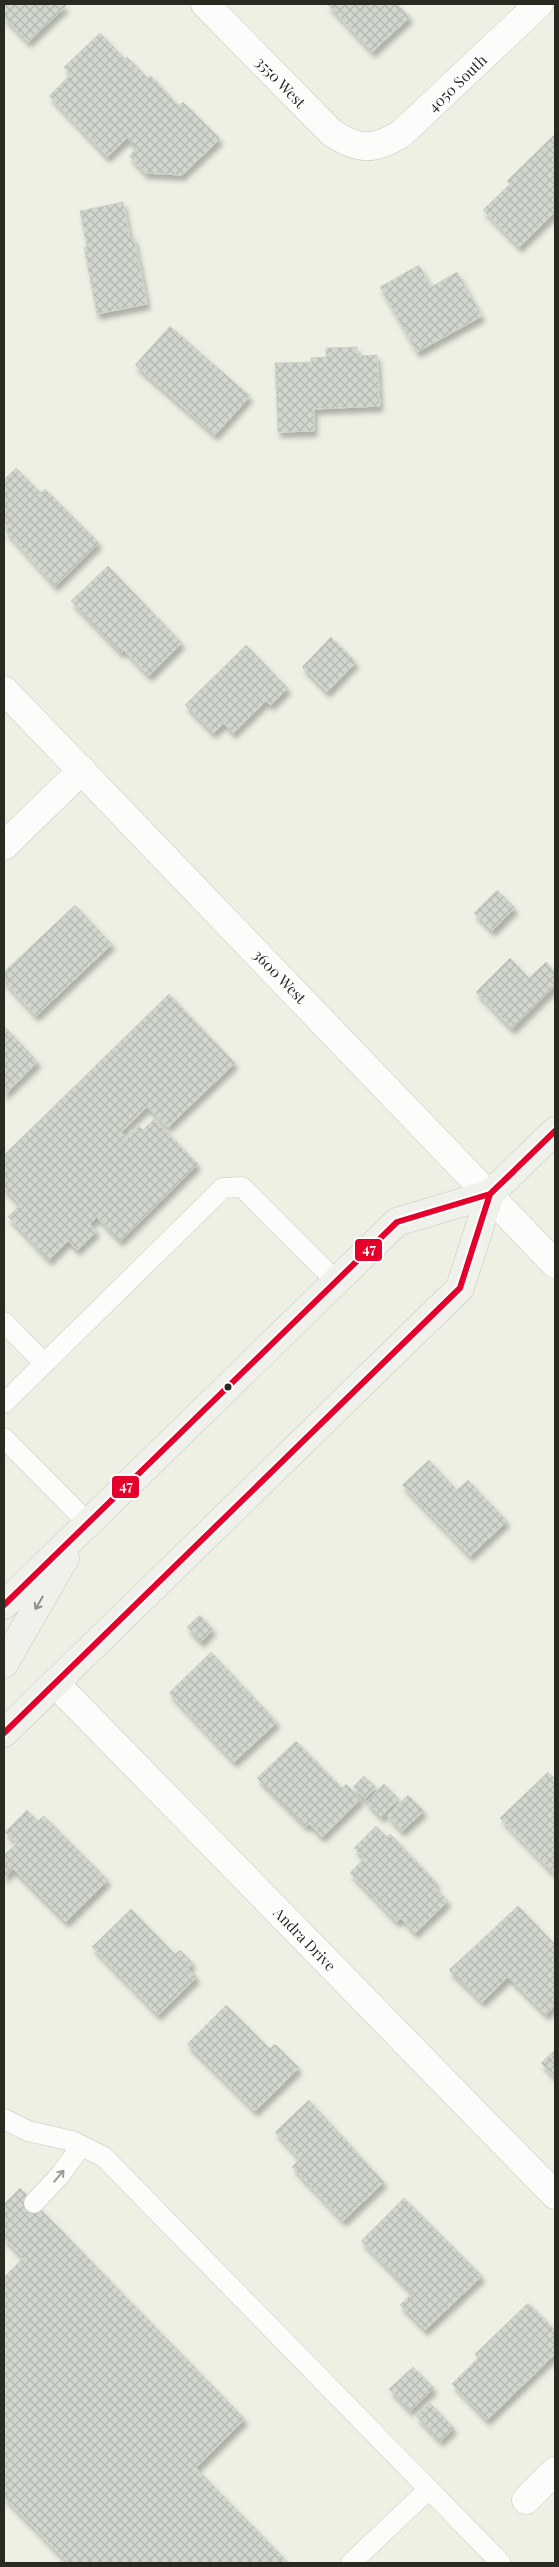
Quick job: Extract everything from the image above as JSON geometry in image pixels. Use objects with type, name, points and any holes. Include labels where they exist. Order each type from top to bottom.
[{"type":"main road","points":[[4,1605],[397,1222],[490,1194],[555,1131]]},
{"type":"main road","points":[[4,1733],[460,1288],[490,1194]]},
{"type":"main road","points":[[4,1664],[84,1527]]},
{"type":"street","name":"3550 West","points":[[205,4],[332,133],[348,143],[366,147]]},
{"type":"street","name":"4050 South","points":[[366,147],[384,144],[401,134],[539,4]]},
{"type":"street","name":"3600 West","points":[[4,690],[490,1194],[555,1264]]},
{"type":"street","points":[[4,846],[82,770]]},
{"type":"street","name":"Andra Drive","points":[[55,1683],[555,2195]]},
{"type":"street","points":[[526,2500],[555,2471]]},
{"type":"lane","points":[[4,1403],[222,1188],[242,1187],[337,1282]]},
{"type":"lane","points":[[4,1322],[44,1363]]},
{"type":"lane","points":[[4,1438],[84,1527]]},
{"type":"lane","points":[[4,2119],[28,2131],[72,2141],[104,2158],[501,2563]]},
{"type":"lane","points":[[34,2203],[61,2174],[81,2146]]},
{"type":"lane","points":[[351,2563],[429,2489]]},
{"type":"building","points":[[4,4],[64,4],[66,6],[28,42],[4,17]]},
{"type":"building","points":[[327,4],[397,4],[410,17],[372,52]]},
{"type":"building","points":[[100,33],[125,59],[127,57],[148,78],[151,76],[179,106],[183,102],[220,139],[182,175],[145,173],[129,156],[137,148],[127,138],[107,157],[49,96],[71,74],[64,67]]},
{"type":"building","points":[[555,134],[555,212],[519,247],[483,210],[510,184],[507,181]]},
{"type":"building","points":[[123,202],[130,238],[134,237],[147,304],[97,314],[84,247],[87,247],[80,211]]},
{"type":"building","points":[[419,265],[431,287],[457,272],[482,316],[417,352],[380,287]]},
{"type":"building","points":[[170,326],[250,396],[215,435],[135,365]]},
{"type":"building","points":[[357,347],[357,356],[377,355],[380,406],[314,409],[314,431],[278,432],[275,363],[311,362],[311,358],[326,357],[326,348]]},
{"type":"building","points":[[16,468],[41,493],[45,489],[99,543],[55,586],[5,530],[9,527],[4,522],[4,480]]},
{"type":"building","points":[[108,566],[182,643],[149,676],[124,650],[121,653],[71,601]]},
{"type":"building","points":[[331,637],[356,662],[327,692],[302,667]]},
{"type":"building","points":[[246,645],[288,688],[271,705],[266,701],[233,733],[224,723],[213,733],[185,705]]},
{"type":"building","points":[[497,890],[515,908],[492,931],[474,913]]},
{"type":"building","points":[[75,905],[112,944],[36,1016],[4,981],[4,972]]},
{"type":"building","points":[[510,958],[529,978],[546,962],[555,972],[555,986],[512,1029],[476,992]]},
{"type":"building","points":[[169,994],[235,1063],[168,1127],[147,1107],[121,1132],[127,1138],[139,1126],[143,1130],[154,1119],[198,1164],[120,1241],[97,1217],[90,1224],[97,1231],[77,1250],[68,1241],[49,1260],[8,1217],[20,1205],[4,1189],[4,1155]]},
{"type":"building","points":[[4,1026],[38,1062],[4,1095]]},
{"type":"building","points":[[429,1460],[457,1490],[468,1480],[507,1521],[470,1556],[402,1485]]},
{"type":"building","points":[[200,1615],[213,1629],[201,1642],[187,1627]]},
{"type":"building","points":[[211,1652],[277,1722],[234,1762],[169,1693]]},
{"type":"building","points":[[296,1741],[342,1788],[346,1784],[361,1799],[322,1837],[309,1824],[306,1827],[257,1778]]},
{"type":"building","points":[[548,1772],[555,1779],[555,1875],[500,1818]]},
{"type":"building","points":[[364,1776],[376,1787],[365,1799],[353,1787]]},
{"type":"building","points":[[384,1784],[399,1799],[381,1817],[366,1802]]},
{"type":"building","points":[[408,1795],[424,1811],[402,1831],[387,1815]]},
{"type":"building","points":[[27,1810],[38,1821],[44,1816],[108,1880],[66,1922],[13,1869],[4,1878],[4,1855],[17,1843],[5,1832]]},
{"type":"building","points":[[376,1826],[387,1837],[390,1834],[437,1883],[434,1886],[448,1901],[415,1933],[401,1918],[397,1922],[350,1873],[364,1858],[354,1848]]},
{"type":"building","points":[[518,1906],[555,1944],[555,2005],[546,2015],[508,1977],[482,2002],[449,1970]]},
{"type":"building","points":[[131,1909],[175,1954],[180,1950],[193,1963],[188,1968],[197,1977],[158,2015],[92,1947]]},
{"type":"building","points":[[226,2005],[270,2049],[275,2044],[299,2068],[255,2111],[187,2044]]},
{"type":"building","points":[[555,2050],[555,2078],[541,2063]]},
{"type":"building","points":[[309,2100],[384,2182],[343,2221],[292,2167],[300,2159],[275,2132]]},
{"type":"building","points":[[20,2188],[245,2419],[196,2468],[289,2563],[68,2563],[4,2497],[4,2277],[23,2258],[4,2238],[4,2204]]},
{"type":"building","points":[[404,2198],[482,2276],[425,2330],[400,2305],[412,2293],[361,2241]]},
{"type":"building","points":[[528,2303],[555,2330],[555,2354],[487,2420],[452,2384],[478,2358],[475,2354]]},
{"type":"building","points":[[413,2367],[434,2388],[410,2411],[389,2389]]},
{"type":"building","points":[[430,2403],[454,2428],[440,2441],[416,2416]]},
{"type":"transit line","name":"47","points":[[4,1733],[460,1288],[490,1194],[555,1131]]},
{"type":"transit line","name":"47","points":[[4,1605],[397,1222],[490,1194],[514,1171]]}]
